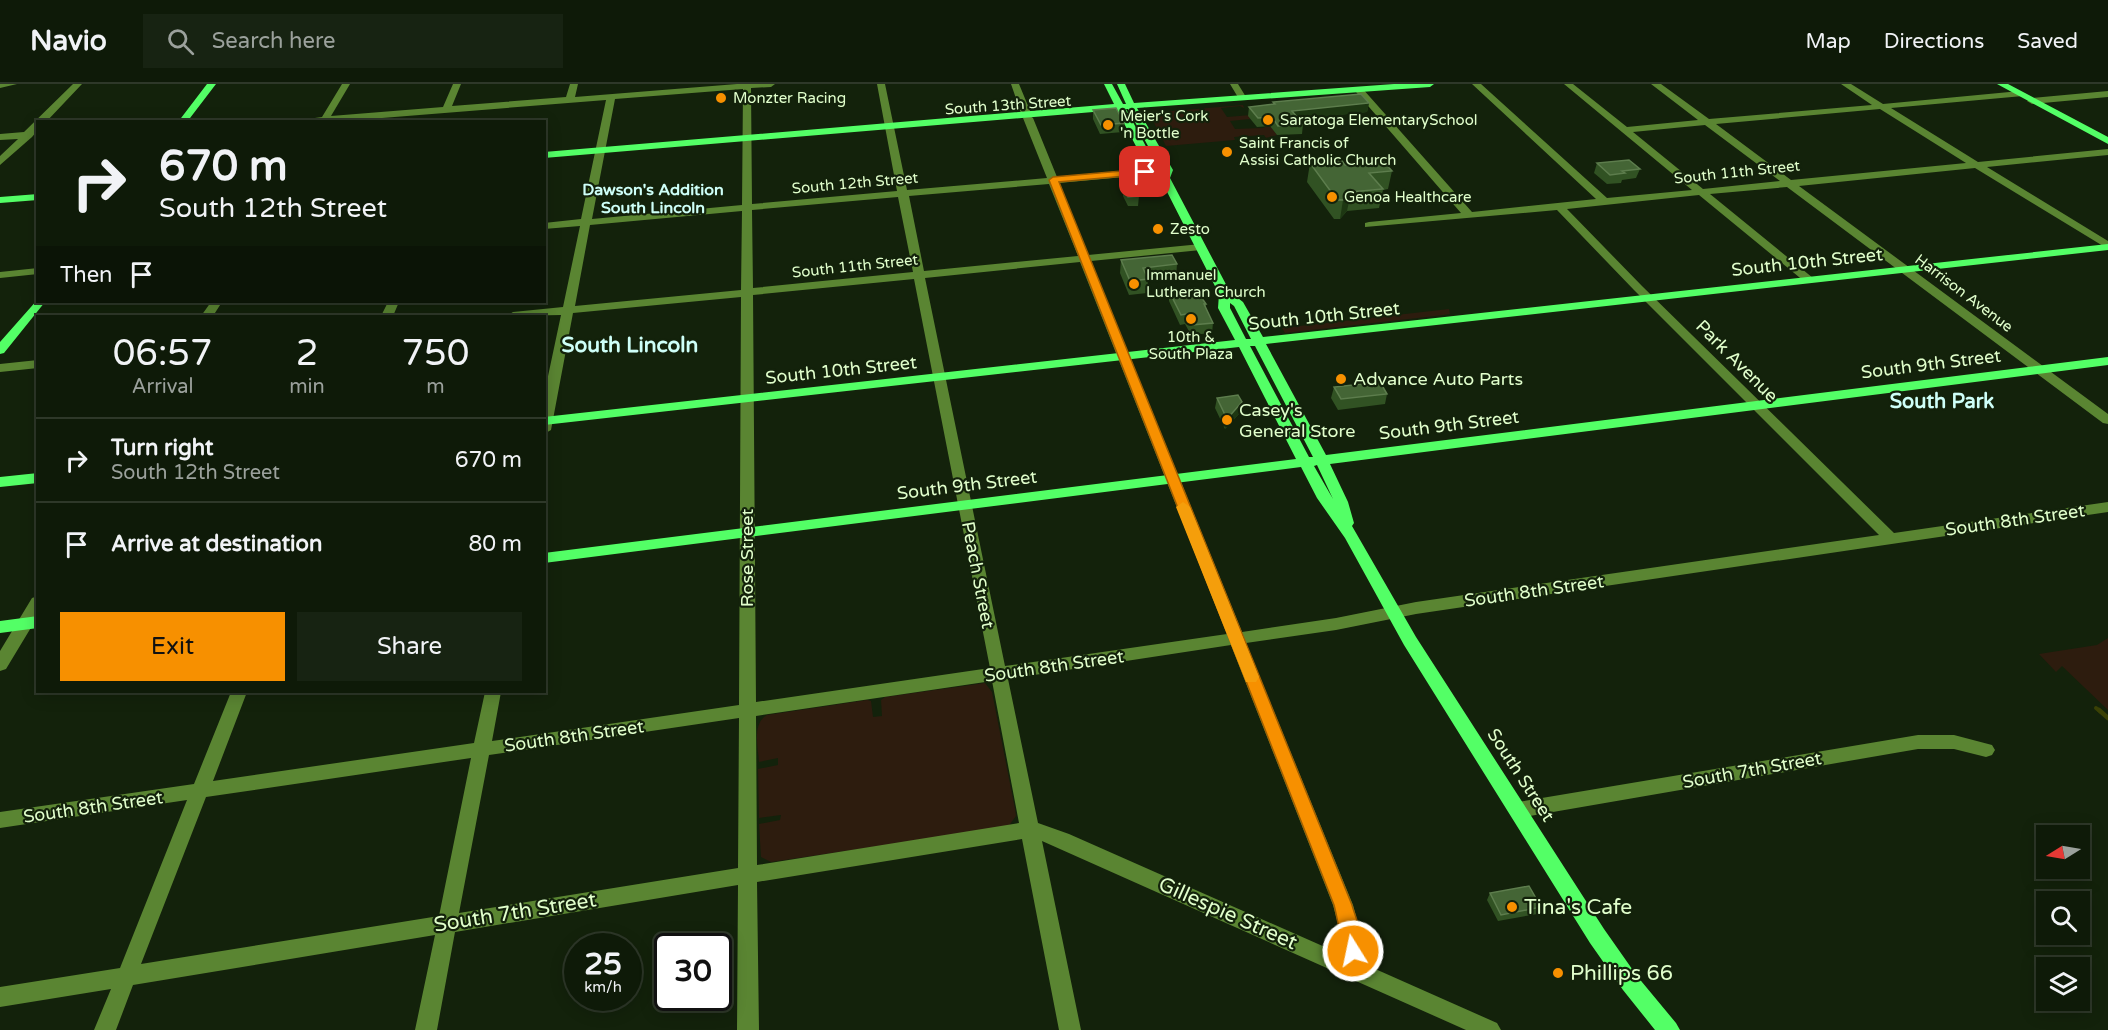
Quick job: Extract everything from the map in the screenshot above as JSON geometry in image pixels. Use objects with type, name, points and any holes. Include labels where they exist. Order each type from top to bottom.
[{"type":"main road","points":[[184,120],[212,84]]},
{"type":"main road","points":[[1108,84],[1154,171]]},
{"type":"main road","name":"South Street","points":[[1121,84],[1225,294],[1239,304],[1322,461],[1341,502],[1351,535]]},
{"type":"main road","name":"South 13th Street","points":[[546,156],[1430,84]]},
{"type":"main road","points":[[2001,84],[2108,141]]},
{"type":"main road","name":"South 13th Street","points":[[1132,107],[1242,97],[1309,94]]},
{"type":"main road","points":[[0,200],[36,197]]},
{"type":"main road","name":"South 10th Street","points":[[546,424],[939,377],[2108,246]]},
{"type":"main road","name":"South Street","points":[[1225,294],[1224,308],[1304,464],[1322,495],[1351,535],[1393,613],[1597,936],[1630,983],[1669,1030]]},
{"type":"main road","points":[[0,350],[38,303]]},
{"type":"main road","name":"South 9th Street","points":[[546,558],[2108,361]]},
{"type":"main road","points":[[0,482],[36,478]]},
{"type":"main road","points":[[0,627],[31,623]]},
{"type":"street","points":[[0,85],[14,84]]},
{"type":"street","points":[[42,120],[78,84]]},
{"type":"street","points":[[325,120],[346,84]]},
{"type":"street","points":[[447,108],[457,84]]},
{"type":"street","points":[[570,99],[574,84]]},
{"type":"street","points":[[325,120],[471,106],[771,84]]},
{"type":"street","name":"Peach Street","points":[[881,84],[1070,1030]]},
{"type":"street","points":[[1015,84],[1343,905],[1352,934],[1354,969]]},
{"type":"street","points":[[1234,84],[1242,97]]},
{"type":"street","points":[[1476,84],[1605,202]]},
{"type":"street","points":[[1568,84],[1809,280]]},
{"type":"street","name":"Harrison Avenue","points":[[1655,84],[2108,420]]},
{"type":"street","points":[[1845,84],[2108,246]]},
{"type":"street","name":"Rose Street","points":[[747,86],[748,1030]]},
{"type":"street","points":[[1359,90],[1470,216]]},
{"type":"street","points":[[1623,130],[2020,94]]},
{"type":"street","points":[[2032,101],[2108,94]]},
{"type":"street","points":[[546,419],[611,96]]},
{"type":"street","points":[[465,120],[471,106]]},
{"type":"street","points":[[0,162],[36,126]]},
{"type":"street","points":[[0,137],[36,134]]},
{"type":"street","name":"South 11th Street","points":[[1368,225],[2108,152]]},
{"type":"street","name":"South 12th Street","points":[[546,226],[1154,171],[1166,174]]},
{"type":"street","name":"Park Avenue","points":[[1560,207],[1648,298],[1890,538]]},
{"type":"street","name":"South 11th Street","points":[[524,315],[1201,247]]},
{"type":"street","points":[[0,275],[36,271]]},
{"type":"street","points":[[0,368],[36,364]]},
{"type":"street","name":"South 8th Street","points":[[0,820],[1359,621],[1393,613],[2108,507]]},
{"type":"street","points":[[0,665],[31,623],[36,608]]},
{"type":"street","points":[[105,1030],[239,693]]},
{"type":"street","points":[[426,1030],[493,693]]},
{"type":"street","name":"South 7th Street","points":[[1518,810],[1918,742],[1954,742],[1986,750]]},
{"type":"street","name":"South 7th Street","points":[[0,997],[748,873],[1030,829]]},
{"type":"street","name":"Gillespie Street","points":[[1030,829],[1062,840],[1490,1030]]},
{"type":"shaded area","points":[[1243,105],[1244,108],[1240,106],[1221,108],[1227,117],[1251,115],[1250,119],[1230,121],[1235,129],[1263,128],[1270,125],[1277,135],[1266,138],[1264,135],[1234,137],[1235,140],[1166,146],[1149,113]]},
{"type":"shaded area","points":[[1449,309],[1450,314],[1444,315],[1285,333],[1282,328]]},
{"type":"shaded area","points":[[2108,638],[2108,710],[2062,666],[2056,672],[2039,654],[2097,645]]},
{"type":"shaded area","points":[[985,683],[992,692],[1015,809],[1016,816],[1008,827],[771,862],[761,857],[759,824],[780,820],[781,815],[759,818],[758,769],[778,765],[778,758],[759,762],[758,729],[762,719],[767,715],[867,700],[871,701],[873,717],[882,716],[881,700],[885,697]]},
{"type":"building","points":[[1361,94],[1369,103],[1292,111],[1303,124],[1278,126],[1272,117],[1258,118],[1249,107],[1275,104],[1273,102]]},
{"type":"building","points":[[1116,108],[1124,123],[1101,125],[1093,110]]},
{"type":"building","points":[[1629,160],[1640,169],[1610,175],[1597,163]]},
{"type":"building","points":[[1342,161],[1345,165],[1384,162],[1392,171],[1369,173],[1383,189],[1351,192],[1343,200],[1337,200],[1310,163]]},
{"type":"building","points":[[1134,186],[1139,196],[1128,197],[1124,187]]},
{"type":"building","points":[[1172,255],[1177,264],[1143,268],[1148,279],[1130,281],[1121,260]]},
{"type":"building","points":[[1195,288],[1206,304],[1204,304],[1213,323],[1192,325],[1186,314],[1181,315],[1169,291]]},
{"type":"building","points":[[1380,382],[1387,394],[1341,399],[1334,387]]},
{"type":"building","points":[[1238,395],[1242,402],[1227,419],[1217,398]]},
{"type":"building","name":"Tina's Cafe","points":[[1529,886],[1541,907],[1501,915],[1490,893]]},
{"type":"waterway","points":[[2096,708],[2101,712]]},
{"type":"waterway","points":[[2099,710],[2108,718]]},
{"type":"slow traffic","points":[[1183,507],[1251,677]]},
{"type":"place","name":"Monzter Racing","points":[[721,98]]},
{"type":"place","name":"Saratoga ElementarySchool","points":[[1268,120]]},
{"type":"place","name":"Meier's Cork 'n Bottle","points":[[1108,125]]},
{"type":"place","name":"Saint Francis of Assisi Catholic Church","points":[[1227,152]]},
{"type":"place","name":"Genoa Healthcare","points":[[1332,197]]},
{"type":"place","name":"Zesto","points":[[1158,229]]},
{"type":"place","name":"Immanuel Lutheran Church","points":[[1134,284]]},
{"type":"place","name":"10th & South Plaza","points":[[1191,319]]},
{"type":"place","name":"Advance Auto Parts","points":[[1341,379]]},
{"type":"place","name":"Casey's General Store","points":[[1227,420]]},
{"type":"place","name":"Tina's Cafe","points":[[1512,907]]},
{"type":"place","name":"Phillips 66","points":[[1558,973]]},
{"type":"district","name":"Dawson's Addition South Lincoln","points":[[653,198]]},
{"type":"district","name":"South Lincoln","points":[[630,345]]},
{"type":"district","name":"South Park","points":[[1942,401]]},
{"type":"route","points":[[1145,172],[1053,180],[1343,905],[1352,934],[1353,951]]}]
